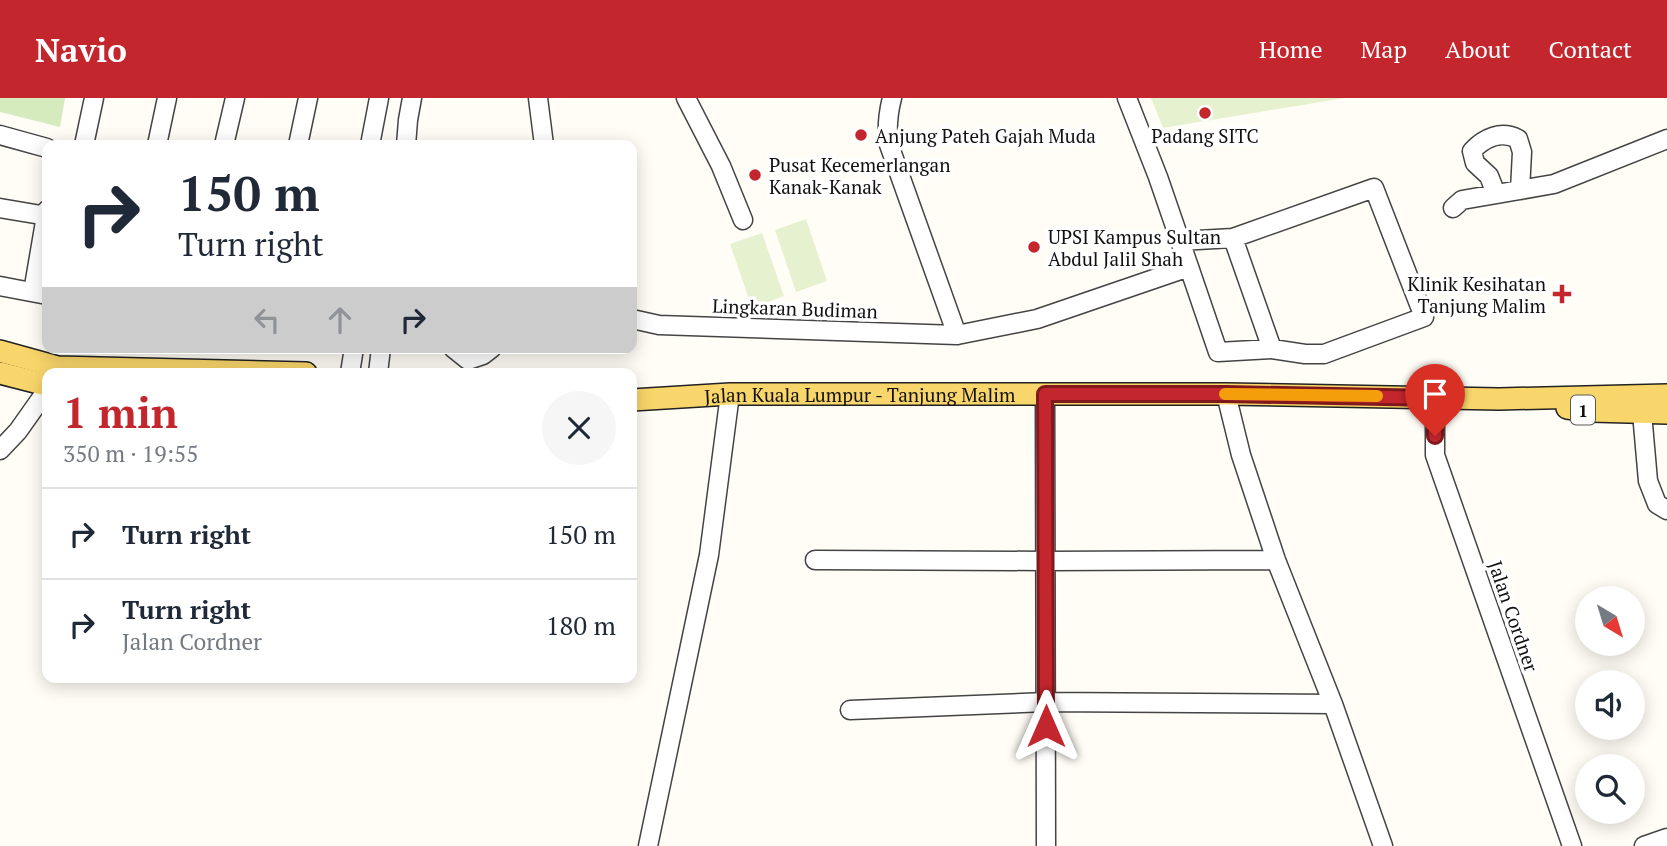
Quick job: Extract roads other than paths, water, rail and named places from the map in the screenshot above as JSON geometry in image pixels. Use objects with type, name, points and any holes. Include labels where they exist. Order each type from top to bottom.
[{"type":"main road","points":[[0,351],[58,368]]},
{"type":"main road","points":[[0,373],[42,386]]},
{"type":"main road","name":"Jalan Kuala Lumpur - Tanjung Malim","points":[[637,392],[682,398]]},
{"type":"main road","name":"Jalan Kuala Lumpur - Tanjung Malim","points":[[637,400],[730,394],[1226,394],[1499,400]]},
{"type":"main road","name":"1","points":[[1499,400],[1667,395]]},
{"type":"main road","name":"1","points":[[1499,400],[1591,411],[1667,413]]},
{"type":"street","points":[[85,140],[94,98]]},
{"type":"street","points":[[158,140],[167,98]]},
{"type":"street","points":[[225,140],[235,98]]},
{"type":"street","points":[[300,140],[308,98]]},
{"type":"street","points":[[371,140],[379,98]]},
{"type":"street","points":[[405,140],[412,98]]},
{"type":"street","points":[[538,98],[543,140]]},
{"type":"street","points":[[686,98],[721,166],[743,220]]},
{"type":"street","points":[[892,98],[888,111],[888,142],[957,335]]},
{"type":"street","points":[[1127,98],[1185,241]]},
{"type":"street","points":[[1136,98],[1185,241],[1189,267],[1218,352],[1272,349],[1324,354],[1424,317],[1374,188],[1233,238],[1185,241]]},
{"type":"street","points":[[0,135],[42,147]]},
{"type":"street","points":[[1496,194],[1489,176],[1475,163],[1472,151],[1480,142],[1497,136],[1510,135],[1518,139],[1522,152],[1520,190]]},
{"type":"street","points":[[1453,208],[1462,200],[1554,184],[1667,139]]},
{"type":"street","points":[[0,208],[42,213]]},
{"type":"street","points":[[1233,238],[1272,349]]},
{"type":"street","name":"Lingkaran Budiman","points":[[637,319],[659,325],[957,335],[1037,319],[1189,267]]},
{"type":"street","points":[[0,286],[40,294],[42,271]]},
{"type":"street","points":[[460,354],[468,360],[484,354]]},
{"type":"street","points":[[649,846],[709,555],[730,394]]},
{"type":"street","points":[[1045,394],[1046,846]]},
{"type":"street","points":[[1226,394],[1241,455],[1276,560],[1333,704],[1383,846]]},
{"type":"street","points":[[0,450],[18,431],[42,395]]},
{"type":"street","name":"Jalan Cordner","points":[[1435,398],[1435,455],[1572,846]]},
{"type":"street","points":[[1642,413],[1648,481],[1657,504],[1667,510]]},
{"type":"street","points":[[815,560],[1276,560]]},
{"type":"street","points":[[850,710],[1046,702],[1333,704]]},
{"type":"street","points":[[1644,846],[1667,838]]},
{"type":"place","name":"Padang SITC","points":[[1205,113]]},
{"type":"place","name":"Anjung Pateh Gajah Muda","points":[[861,135]]},
{"type":"place","name":"Pusat Kecemerlangan Kanak-Kanak","points":[[755,175]]},
{"type":"place","name":"UPSI Kampus Sultan Abdul Jalil Shah","points":[[1034,247]]},
{"type":"place","name":"Klinik Kesihatan Tanjung Malim","points":[[1562,294]]}]
